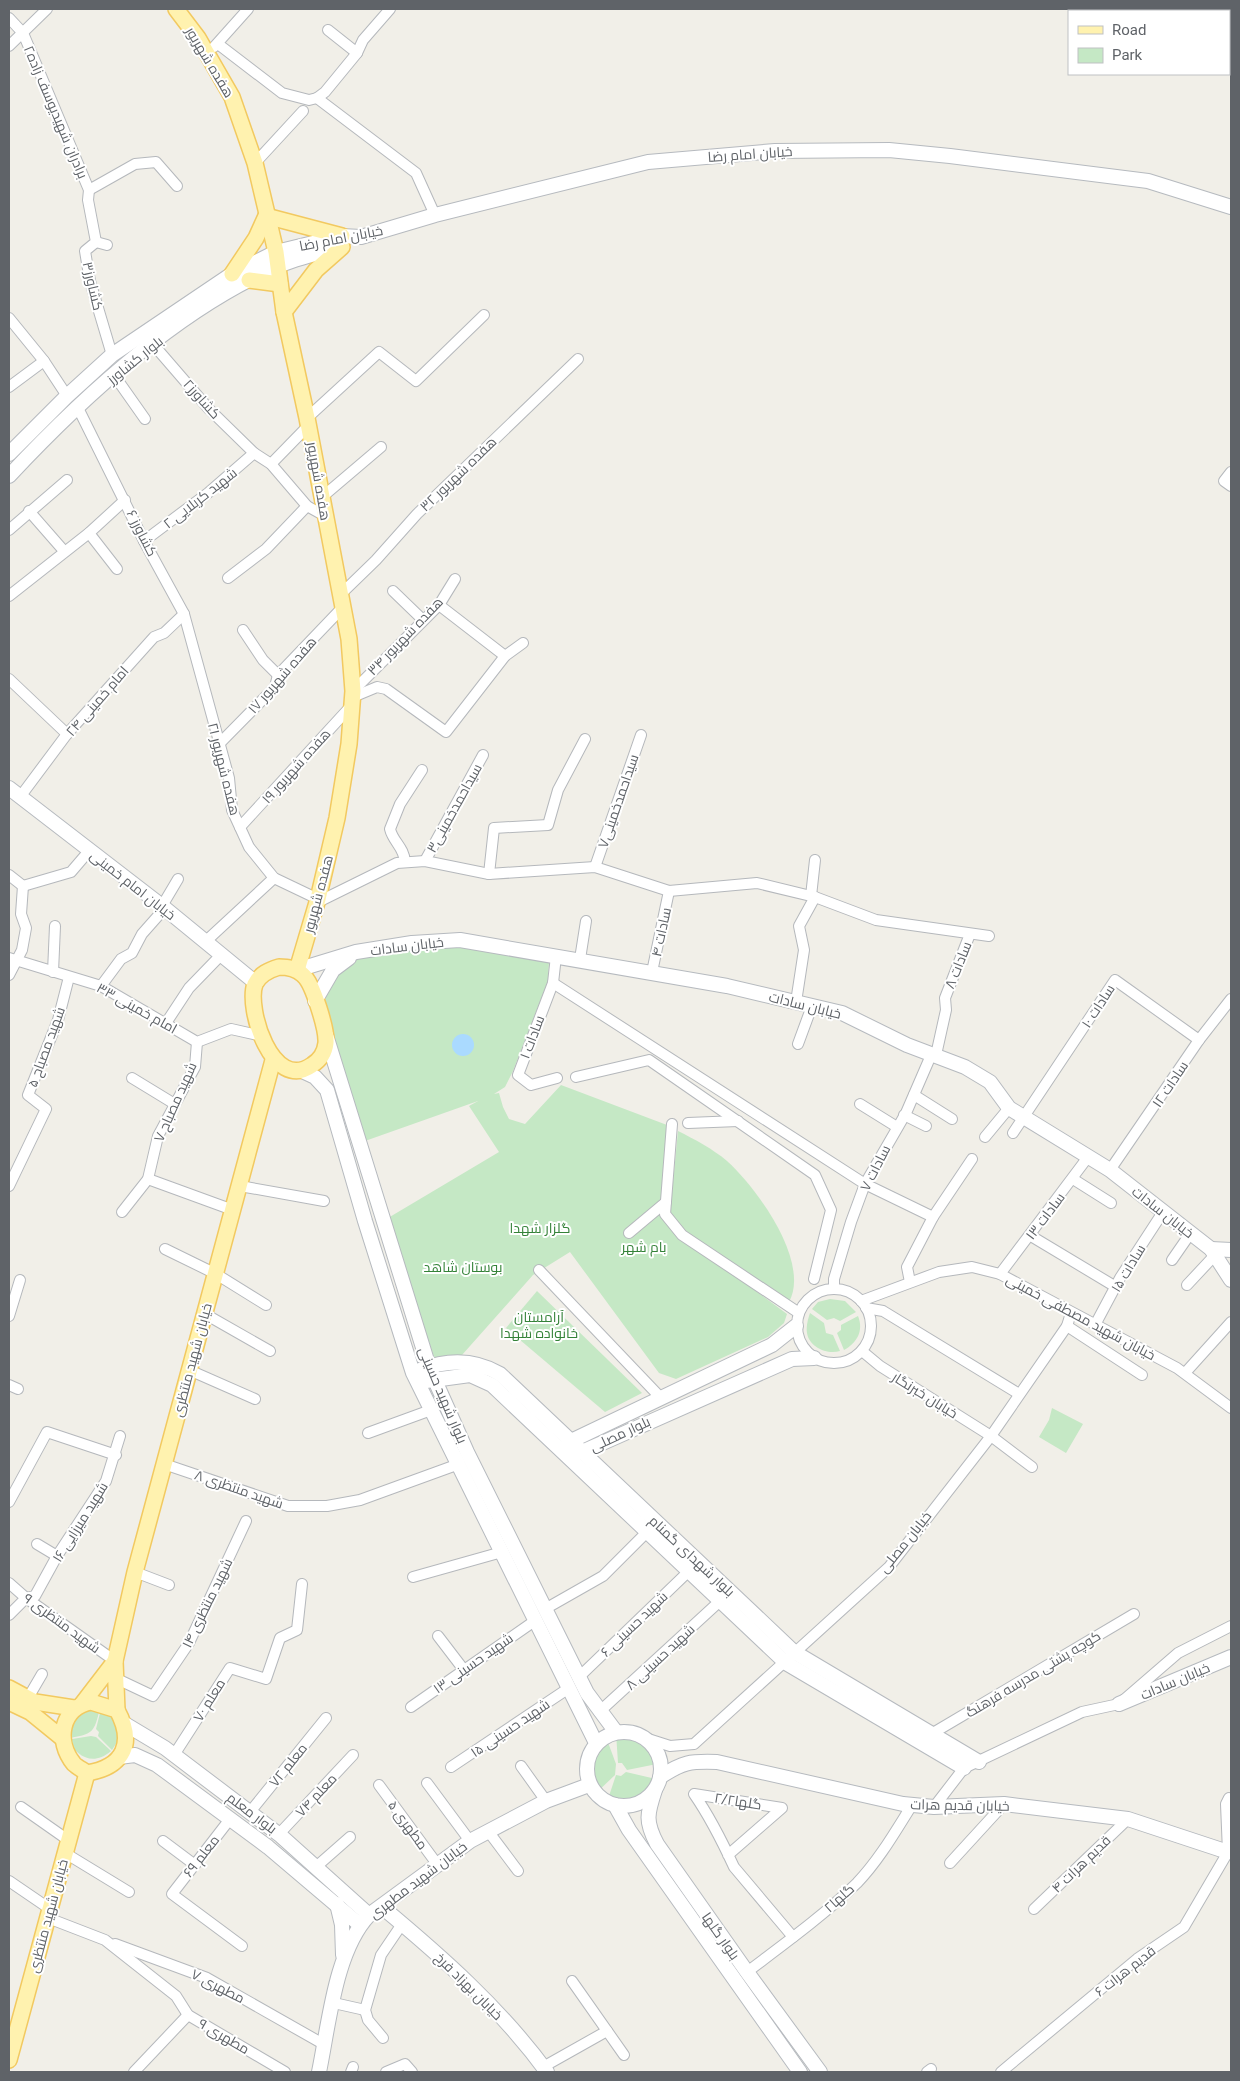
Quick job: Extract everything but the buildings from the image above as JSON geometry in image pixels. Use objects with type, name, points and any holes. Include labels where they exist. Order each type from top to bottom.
[{"type":"main road","name":"هفده شهریور","points":[[176,9],[213,49],[255,163],[277,259],[284,312],[308,422],[324,516],[343,600],[353,698],[349,744],[337,818],[298,970]]},
{"type":"main road","points":[[280,284],[242,276],[266,216],[342,241],[316,270],[284,312]]},
{"type":"main road","points":[[279,967],[298,970],[310,984],[325,1034],[323,1053],[317,1061],[300,1070],[281,1066],[273,1060],[262,1036],[253,1001],[256,982],[270,969],[279,967]]},
{"type":"main road","name":"خیابان شهید منتظری","points":[[115,1661],[135,1572],[273,1060]]},
{"type":"main road","points":[[9,1702],[30,1712],[62,1738],[74,1764],[87,1773],[101,1770],[113,1765],[119,1757],[125,1741],[125,1724],[117,1710],[115,1661]]},
{"type":"main road","points":[[62,1738],[64,1723],[115,1661]]},
{"type":"main road","points":[[9,1688],[35,1702],[78,1706],[100,1703],[117,1710]]},
{"type":"main road","name":"خیابان شهید منتظری","points":[[9,2060],[87,1773]]},
{"type":"street","points":[[9,46],[46,9]]},
{"type":"street","points":[[248,9],[213,49],[282,93],[309,100],[317,98],[325,92],[357,53],[363,40],[390,9]]},
{"type":"street","points":[[9,18],[23,33]]},
{"type":"street","points":[[328,30],[357,53]]},
{"type":"street","name":"برادران شهیدیوسف زاده۲","points":[[23,33],[89,190]]},
{"type":"street","points":[[317,98],[416,173],[435,215]]},
{"type":"street","points":[[255,163],[303,111]]},
{"type":"street","name":"خیابان امام رضا","points":[[277,259],[435,215],[648,162],[775,151],[889,150],[950,156],[1148,181],[1231,207]]},
{"type":"street","points":[[89,190],[135,164],[156,162],[177,186]]},
{"type":"street","name":"کشاورز۳","points":[[89,190],[88,200],[96,242],[85,251],[90,281],[112,355]]},
{"type":"street","points":[[96,242],[107,245]]},
{"type":"street","name":"بلوار کشاورز","points":[[9,454],[67,396],[112,355],[242,276],[277,259]]},
{"type":"street","name":"بلوار کشاورز","points":[[9,476],[78,408],[152,343],[242,276]]},
{"type":"street","points":[[271,464],[308,422],[379,352],[416,381],[484,315]]},
{"type":"street","points":[[9,318],[44,361],[67,396]]},
{"type":"street","name":"کشاورز۲","points":[[152,343],[210,409],[254,453],[271,464],[307,506],[324,516]]},
{"type":"street","name":"هفده شهریور ۳۲","points":[[343,600],[417,514],[578,359]]},
{"type":"street","points":[[9,387],[44,361]]},
{"type":"street","points":[[114,376],[145,418]]},
{"type":"street","name":"کشاورز ۶","points":[[78,408],[144,541],[184,614],[196,661]]},
{"type":"street","points":[[321,498],[381,447]]},
{"type":"street","name":"شهید کربلایی ۲","points":[[144,541],[208,493],[254,453]]},
{"type":"street","points":[[1231,472],[1224,481],[1231,486]]},
{"type":"street","points":[[9,530],[68,480]]},
{"type":"street","points":[[9,596],[64,551],[90,533],[125,500]]},
{"type":"street","points":[[228,578],[266,549],[307,506]]},
{"type":"street","points":[[29,512],[64,551]]},
{"type":"street","points":[[90,533],[117,569]]},
{"type":"street","name":"هفده شهریور ۳۴","points":[[353,698],[423,620],[439,605],[455,579]]},
{"type":"street","points":[[393,590],[423,620]]},
{"type":"street","name":"هفده شهریور ۱۷","points":[[219,744],[275,688],[278,674],[343,600]]},
{"type":"street","points":[[439,605],[505,656]]},
{"type":"street","name":"امام خمینی ۲۴","points":[[12,793],[154,637],[164,633],[184,614]]},
{"type":"street","points":[[243,630],[263,660],[278,674]]},
{"type":"street","points":[[353,698],[377,687],[386,689],[446,732],[505,656],[523,644]]},
{"type":"street","name":"هفده شهریور ۲۱","points":[[196,661],[229,778],[232,810],[249,847],[274,878],[317,901]]},
{"type":"street","points":[[9,679],[67,734]]},
{"type":"street","name":"هفده شهریور ۱۹","points":[[240,827],[353,698]]},
{"type":"street","name":"سیداحمدخمینی۷","points":[[595,867],[641,735]]},
{"type":"street","points":[[489,874],[494,828],[548,825],[558,790],[585,739]]},
{"type":"street","name":"سیداحمدخمینی۳","points":[[425,861],[483,755]]},
{"type":"street","points":[[405,862],[404,853],[394,842],[390,829],[400,804],[422,770]]},
{"type":"street","name":"خیابان امام خمینی","points":[[12,793],[163,907],[220,956],[256,982]]},
{"type":"street","points":[[23,886],[71,872],[89,851]]},
{"type":"street","points":[[796,1002],[804,950],[799,926],[813,896],[815,860]]},
{"type":"street","points":[[317,901],[397,863],[405,862],[425,861],[489,874],[595,867],[669,891],[757,883],[813,896],[876,920],[989,936]]},
{"type":"street","points":[[9,875],[23,886]]},
{"type":"street","points":[[205,942],[274,878]]},
{"type":"street","points":[[102,986],[120,959],[132,953],[142,934],[163,907],[178,879]]},
{"type":"street","points":[[9,975],[13,958],[22,950],[26,928],[21,914],[23,886]]},
{"type":"street","name":"سادات ۴","points":[[652,972],[669,891]]},
{"type":"street","points":[[580,959],[586,921]]},
{"type":"street","points":[[53,972],[54,926]]},
{"type":"street","name":"سادات ۸","points":[[934,1054],[946,1010],[945,998],[970,934]]},
{"type":"street","name":"خیابان سادات","points":[[298,970],[356,952],[412,942],[460,940],[580,959],[727,986],[842,1013],[899,1042],[965,1067],[990,1082],[1010,1108],[1024,1119],[1110,1170],[1213,1252],[1231,1280]]},
{"type":"street","points":[[315,1001],[334,970],[356,952]]},
{"type":"street","points":[[166,1023],[189,988],[220,956]]},
{"type":"street","name":"سادات ۱","points":[[556,956],[552,983],[518,1075],[530,1085],[557,1078]]},
{"type":"street","name":"امام خمینی ۳۳","points":[[13,958],[102,986],[197,1042]]},
{"type":"street","name":"شهید مصباح ۵","points":[[9,1186],[46,1109],[28,1095],[58,1020],[69,977]]},
{"type":"street","name":"سادات ۱۰","points":[[1024,1119],[1115,980],[1199,1040]]},
{"type":"street","points":[[552,983],[865,1184],[933,1217]]},
{"type":"street","name":"سادات ۱۲","points":[[1110,1170],[1199,1040],[1231,999]]},
{"type":"street","points":[[798,1044],[812,1006]]},
{"type":"street","points":[[197,1042],[231,1029],[262,1036]]},
{"type":"street","name":"بلوار شهید حسینی","points":[[325,1034],[431,1372],[540,1614],[569,1688],[616,1732]]},
{"type":"street","name":"شهید مصباح ۷","points":[[122,1212],[148,1179],[158,1136],[173,1103],[194,1067],[197,1042]]},
{"type":"street","name":"سادات ۷","points":[[834,1289],[834,1279],[848,1231],[865,1184],[904,1115],[934,1054]]},
{"type":"street","points":[[576,1077],[649,1060],[815,1175],[831,1210],[814,1279]]},
{"type":"street","points":[[300,1070],[315,1077],[327,1090],[334,1084],[342,1084]]},
{"type":"street","points":[[132,1078],[173,1103]]},
{"type":"street","name":"بلوار شهید حسینی","points":[[327,1090],[365,1221],[415,1378],[502,1552],[579,1678],[591,1709],[596,1743]]},
{"type":"street","points":[[914,1095],[952,1119]]},
{"type":"street","points":[[860,1104],[897,1127]]},
{"type":"street","points":[[985,1136],[1010,1108]]},
{"type":"street","points":[[904,1115],[926,1126]]},
{"type":"street","points":[[1013,1133],[1024,1119]]},
{"type":"street","points":[[688,1123],[738,1121]]},
{"type":"street","points":[[672,1124],[665,1214],[682,1235],[798,1319]]},
{"type":"street","name":"سادات ۱۳","points":[[1000,1274],[1031,1236],[1088,1157]]},
{"type":"street","points":[[910,1282],[907,1267],[933,1217],[972,1159]]},
{"type":"street","points":[[148,1179],[233,1210]]},
{"type":"street","points":[[1073,1179],[1111,1203]]},
{"type":"street","points":[[240,1186],[324,1201]]},
{"type":"street","points":[[629,1233],[666,1202]]},
{"type":"street","name":"سادات ۱۵","points":[[1095,1325],[1116,1287],[1163,1212]]},
{"type":"street","points":[[1172,1260],[1190,1234]]},
{"type":"street","points":[[1031,1236],[1116,1287]]},
{"type":"street","points":[[165,1249],[216,1274],[266,1305]]},
{"type":"street","points":[[1187,1285],[1213,1252],[1231,1250]]},
{"type":"street","name":"خیابان شهید مصطفی خمینی","points":[[864,1305],[910,1282],[939,1272],[972,1268],[1000,1274],[1185,1373],[1231,1408]]},
{"type":"street","points":[[539,1270],[661,1398]]},
{"type":"street","points":[[9,1316],[20,1280]]},
{"type":"street","points":[[834,1289],[849,1292],[864,1305],[870,1316],[870,1335],[862,1352],[852,1360],[839,1364],[826,1363],[814,1358],[804,1350],[798,1338],[798,1319],[812,1296],[834,1289]]},
{"type":"street","points":[[864,1305],[882,1311],[1019,1394]]},
{"type":"street","name":"خیابان مصلی","points":[[645,1738],[670,1746],[694,1744],[889,1567],[991,1436],[1067,1326],[1071,1313]]},
{"type":"street","points":[[205,1314],[270,1351]]},
{"type":"street","name":"بلوار مصلی","points":[[566,1446],[772,1345],[798,1319]]},
{"type":"street","points":[[1185,1373],[1231,1322]]},
{"type":"street","points":[[1067,1326],[1142,1375]]},
{"type":"street","name":"خیابان خبرنگار","points":[[862,1352],[880,1366],[991,1436],[1032,1467]]},
{"type":"street","name":"بلوار مصلی","points":[[566,1446],[582,1452],[792,1359],[814,1358]]},
{"type":"street","points":[[189,1370],[255,1399]]},
{"type":"street","name":"بلوار شهدای گمنام","points":[[415,1378],[431,1372],[470,1375],[492,1384],[566,1446],[648,1532],[720,1601],[790,1658],[964,1768]]},
{"type":"street","points":[[368,1432],[431,1410]]},
{"type":"street","points":[[9,1502],[47,1432],[116,1455]]},
{"type":"street","name":"شهید میرزایی ۱۶","points":[[9,1615],[26,1598],[35,1596],[106,1481],[116,1455],[120,1436]]},
{"type":"street","name":"بلوار شهدای گمنام","points":[[582,1452],[790,1658],[933,1733],[979,1762]]},
{"type":"street","name":"شهید منتظری ۸","points":[[164,1464],[288,1506],[327,1506],[360,1500],[459,1464]]},
{"type":"street","name":"شهید منتظری ۱۴","points":[[115,1678],[153,1696],[189,1643],[246,1521]]},
{"type":"street","name":"شهید حسینی ۱۳","points":[[411,1707],[540,1614],[603,1576],[648,1532]]},
{"type":"street","points":[[37,1544],[58,1556]]},
{"type":"street","points":[[413,1577],[502,1552]]},
{"type":"street","name":"شهید حسینی ۶","points":[[579,1678],[689,1571]]},
{"type":"street","points":[[135,1572],[169,1585]]},
{"type":"street","name":"شهید منتظری ۹","points":[[9,1583],[26,1598],[115,1661]]},
{"type":"street","name":"معلم ۷۰","points":[[174,1755],[230,1668],[266,1679],[280,1638],[297,1630],[302,1584]]},
{"type":"street","name":"شهید حسینی ۸","points":[[591,1709],[720,1601]]},
{"type":"street","name":"کوچه پشتی مدرسه فرهنگ","points":[[933,1733],[1134,1614]]},
{"type":"street","points":[[934,1807],[964,1768],[1082,1712],[1119,1704],[1178,1653],[1231,1626]]},
{"type":"street","points":[[438,1636],[464,1670]]},
{"type":"street","name":"خیابان سادات","points":[[1119,1704],[1231,1657]]},
{"type":"street","points":[[28,1698],[42,1674]]},
{"type":"street","name":"شهید حسینی ۱۵","points":[[451,1767],[569,1688]]},
{"type":"street","name":"معلم ۷۲","points":[[250,1812],[326,1718]]},
{"type":"street","name":"بلوار معلم","points":[[125,1724],[174,1755],[279,1834],[317,1866],[364,1920]]},
{"type":"street","points":[[616,1732],[630,1732],[645,1738],[654,1746],[659,1757],[660,1777],[655,1790],[637,1804],[615,1806],[604,1801],[589,1785],[586,1763],[596,1743],[616,1732]]},
{"type":"street","name":"بلوار معلم","points":[[119,1757],[135,1755],[157,1765],[268,1846],[337,1904],[364,1920]]},
{"type":"street","name":"معلم ۷۴","points":[[279,1834],[353,1755]]},
{"type":"street","name":"خیابان قدیم هرات","points":[[660,1777],[674,1768],[692,1761],[717,1762],[912,1805],[934,1807],[1004,1804],[1128,1819],[1230,1851]]},
{"type":"street","points":[[520,1766],[546,1801]]},
{"type":"street","points":[[427,1783],[470,1841]]},
{"type":"street","name":"خیابان شهید مطهری","points":[[319,2072],[343,1957],[364,1920],[470,1841],[546,1801],[589,1785]]},
{"type":"street","name":"مطهری ۵","points":[[379,1786],[437,1864]]},
{"type":"street","name":"بلوار گلها","points":[[655,1790],[646,1815],[650,1831],[746,1972],[820,2072]]},
{"type":"street","name":"گلها۲/۲","points":[[728,1855],[782,1808],[694,1794],[710,1816],[728,1855],[734,1867],[793,1937]]},
{"type":"street","points":[[1230,1798],[1226,1804],[1230,1851]]},
{"type":"street","points":[[950,1863],[1004,1804]]},
{"type":"street","name":"گلها۲","points":[[746,1972],[793,1937],[858,1882],[884,1850],[912,1805]]},
{"type":"street","name":"بلوار گلها","points":[[615,1806],[800,2072]]},
{"type":"street","points":[[21,1807],[66,1846],[130,1892]]},
{"type":"street","name":"معلم ۶۹","points":[[230,1819],[172,1894],[242,1946]]},
{"type":"street","name":"قدیم هرات ۴","points":[[1034,1909],[1128,1819]]},
{"type":"street","points":[[488,1831],[518,1872]]},
{"type":"street","points":[[268,1846],[279,1834]]},
{"type":"street","points":[[317,1866],[350,1837]]},
{"type":"street","points":[[163,1840],[195,1864]]},
{"type":"street","name":"قدیم هرات ۶","points":[[1001,2072],[1137,1959],[1184,1927],[1230,1851]]},
{"type":"street","name":"مطهری ۷","points":[[9,1881],[49,1914],[105,1940],[207,1978],[325,2045]]},
{"type":"street","points":[[337,1904],[342,1925],[343,1957]]},
{"type":"street","name":"خیابان بهزاد فرخ","points":[[382,1907],[452,1967],[502,2018],[545,2069]]},
{"type":"street","points":[[383,2038],[368,2020],[365,2010],[381,1955],[402,1924]]},
{"type":"street","points":[[105,1940],[176,1996],[188,2015],[134,2072]]},
{"type":"street","points":[[572,1981],[624,2055]]},
{"type":"street","points":[[334,2003],[365,2010]]},
{"type":"street","name":"مطهری ۹","points":[[188,2015],[286,2072]]},
{"type":"street","points":[[771,2030],[783,2022]]},
{"type":"street","points":[[545,2069],[607,2030]]},
{"type":"street","points":[[386,2072],[405,2064],[412,2072]]},
{"type":"green space","points":[[462,944],[539,958],[549,962],[548,981],[513,1071],[505,1087],[494,1094],[499,1093],[509,1119],[525,1124],[561,1085],[667,1125],[663,1215],[703,1252],[787,1314],[784,1323],[768,1337],[676,1379],[659,1373],[570,1252],[533,1275],[462,1355],[435,1360],[388,1218],[499,1152],[469,1106],[478,1101],[365,1141],[324,1006],[328,984],[358,956]]},
{"type":"green space","points":[[678,1131],[710,1148],[727,1161],[752,1188],[765,1206],[787,1247],[793,1267],[794,1286],[789,1302],[684,1231],[670,1213]]},
{"type":"green space","name":"آرامستان خانواده شهدا","points":[[537,1291],[642,1393],[605,1412],[506,1328]]},
{"type":"green space","points":[[830,1299],[845,1301],[856,1312],[840,1321],[834,1318],[827,1320],[812,1309],[818,1302]]},
{"type":"green space","points":[[810,1313],[824,1323],[826,1333],[833,1335],[840,1351],[824,1351],[811,1342],[808,1338],[807,1330]]},
{"type":"green space","points":[[858,1316],[860,1332],[853,1344],[844,1350],[837,1333],[841,1330],[841,1325]]},
{"type":"green space","points":[[1052,1408],[1083,1424],[1066,1453],[1039,1437],[1049,1420]]},
{"type":"green space","points":[[101,1705],[91,1731],[87,1734],[65,1739],[69,1715]]},
{"type":"green space","points":[[102,1705],[114,1714],[119,1739],[112,1750],[98,1736],[99,1732],[96,1729]]},
{"type":"green space","points":[[616,1733],[630,1735],[648,1745],[657,1764],[627,1770],[622,1763],[618,1763]]},
{"type":"green space","points":[[96,1737],[111,1751],[98,1758],[86,1758],[75,1751],[66,1740]]},
{"type":"green space","points":[[606,1737],[616,1764],[615,1775],[595,1794],[587,1778],[587,1763],[593,1749]]},
{"type":"green space","points":[[626,1772],[656,1779],[648,1793],[630,1804],[623,1805],[607,1802],[616,1775],[621,1776]]},
{"type":"water","points":[[463,1034],[473,1041],[474,1045],[467,1055],[463,1056],[453,1049],[452,1045],[459,1035]]},
{"type":"park label","name":"گلزار شهدا","points":[[540,1228]]},
{"type":"park label","name":"بام شهر","points":[[644,1247]]},
{"type":"park label","name":"بوستان شاهد","points":[[463,1267]]}]
